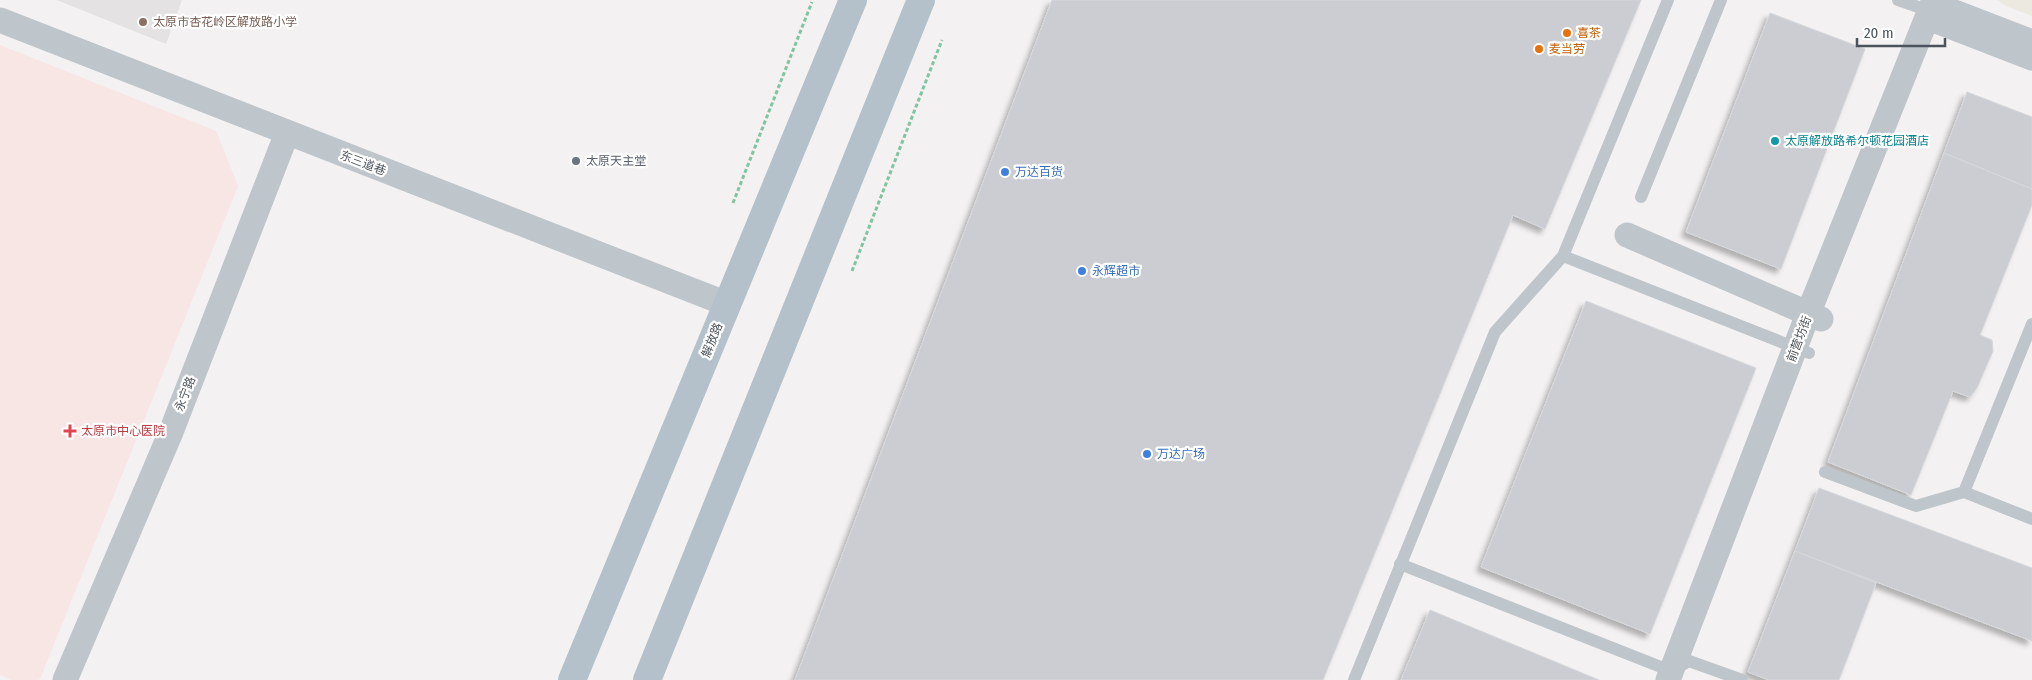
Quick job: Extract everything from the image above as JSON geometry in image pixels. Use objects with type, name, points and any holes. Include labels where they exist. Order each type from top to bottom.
[{"type":"main road","name":"解放路","points":[[576,674],[853,0]]},
{"type":"main road","points":[[647,680],[921,0]]},
{"type":"street","points":[[1939,8],[2032,42]]},
{"type":"street","points":[[1939,8],[2032,58]]},
{"type":"street","name":"前营坊街","points":[[1677,673],[1815,317],[1939,8]]},
{"type":"street","name":"东三道巷","points":[[0,20],[727,304]]},
{"type":"street","name":"永宁路","points":[[65,680],[171,432],[287,133]]},
{"type":"street","points":[[1627,235],[1815,317]]},
{"type":"lane","points":[[1354,680],[1495,332],[1563,256],[1668,0]]},
{"type":"lane","points":[[1641,197],[1721,0]]},
{"type":"lane","points":[[1898,0],[1939,8]]},
{"type":"lane","points":[[1563,256],[1802,350]]},
{"type":"lane","points":[[1964,492],[2032,324]]},
{"type":"lane","points":[[1825,472],[1916,506],[1964,492],[2032,519]]},
{"type":"lane","points":[[1400,564],[1677,673],[1742,680]]},
{"type":"path","points":[[733,203],[812,2]]},
{"type":"path","points":[[852,271],[942,40]]},
{"type":"shaded area","name":"太原市杏花岭区解放路小学","points":[[57,0],[182,0],[166,44]]},
{"type":"shaded area","points":[[1997,0],[2032,0],[2032,16],[2008,7]]},
{"type":"shaded area","name":"太原市中心医院","points":[[0,45],[216,131],[238,186],[40,679],[37,680],[11,680],[0,675]]},
{"type":"building","name":"万达广场","points":[[1052,0],[1641,0],[1545,229],[1513,215],[1323,680],[795,680]]},
{"type":"building","name":"太原解放路希尔顿花园酒店","points":[[1770,13],[1865,49],[1781,269],[1686,232]]},
{"type":"building","points":[[1967,92],[2032,117],[2032,189],[1944,153]]},
{"type":"building","points":[[1944,153],[2032,189],[2032,205],[1980,335],[1992,340],[1993,351],[1977,388],[1970,397],[1953,391],[1911,495],[1828,462]]},
{"type":"building","points":[[1586,301],[1756,368],[1650,634],[1481,567]]},
{"type":"building","points":[[1819,488],[2032,568],[2032,641],[1795,551]]},
{"type":"building","points":[[1795,551],[1876,583],[1839,680],[1769,680],[1748,672]]},
{"type":"building","points":[[1430,610],[1599,680],[1401,680]]},
{"type":"place","name":"太原市杏花岭区解放路小学","points":[[143,22]]},
{"type":"place","name":"喜茶","points":[[1567,33]]},
{"type":"place","name":"麦当劳","points":[[1539,49]]},
{"type":"place","name":"太原解放路希尔顿花园酒店","points":[[1775,141]]},
{"type":"place","name":"太原天主堂","points":[[576,161]]},
{"type":"place","name":"万达百货","points":[[1005,172]]},
{"type":"place","name":"永辉超市","points":[[1082,271]]},
{"type":"place","name":"太原市中心医院","points":[[70,431]]},
{"type":"place","name":"万达广场","points":[[1147,454]]}]
